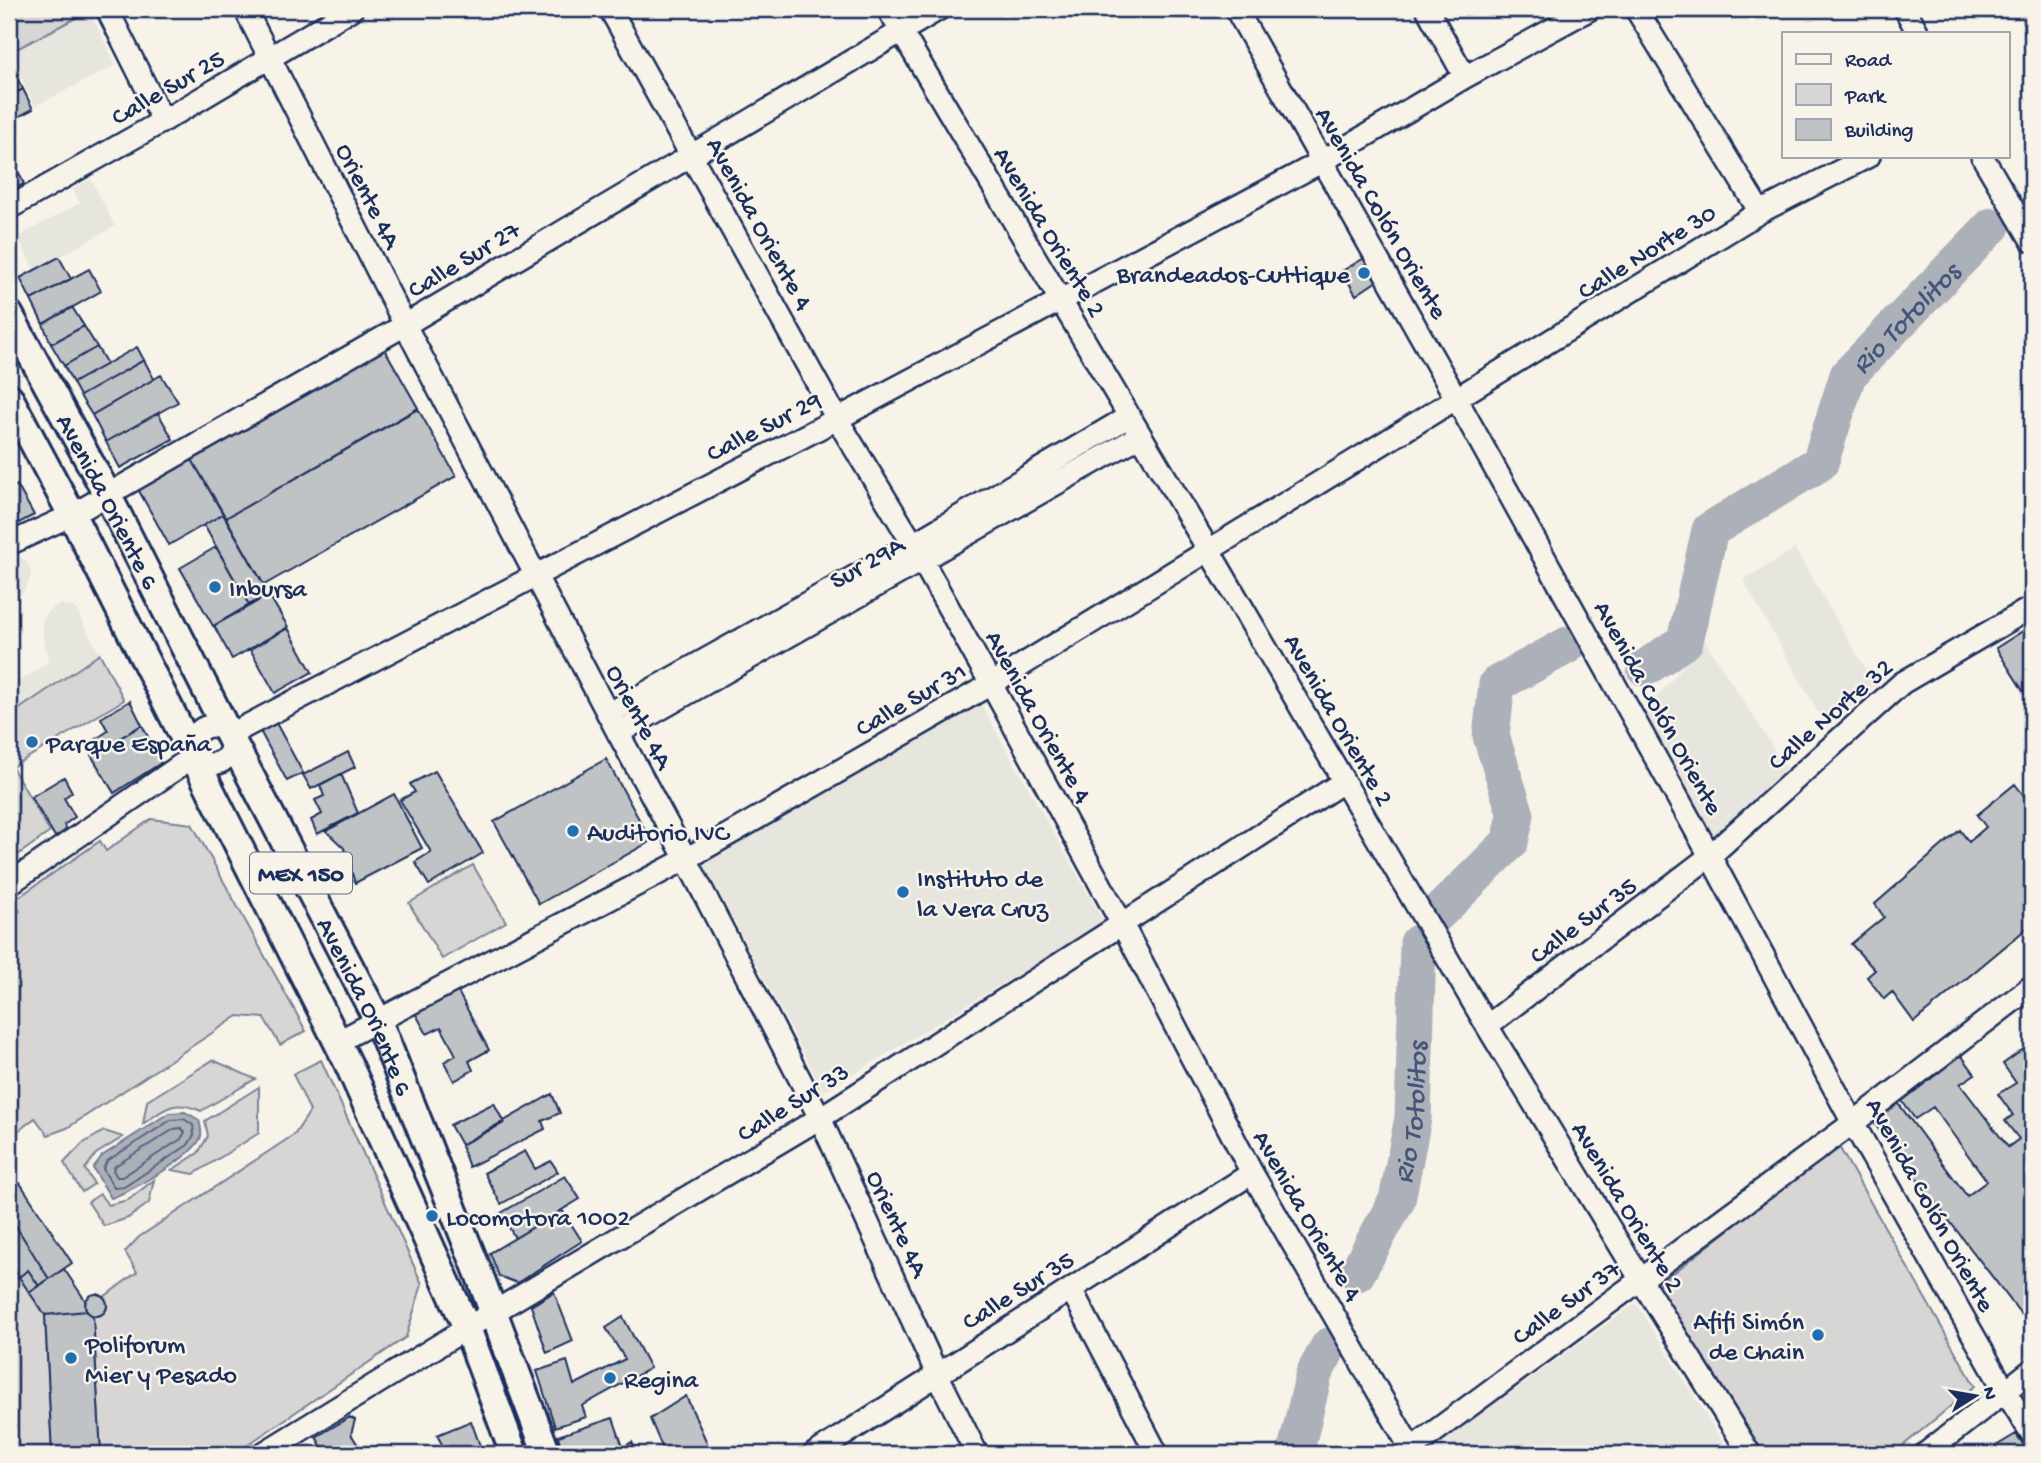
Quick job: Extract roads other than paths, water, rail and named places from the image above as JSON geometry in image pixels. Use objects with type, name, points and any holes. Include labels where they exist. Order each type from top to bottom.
[{"type":"main road","name":"Avenida Oriente 6","points":[[9,314],[15,335],[107,494],[383,1032],[495,1314],[547,1454]]},
{"type":"main road","name":"Avenida Oriente 6","points":[[9,397],[72,514],[342,1052],[467,1328],[514,1454]]},
{"type":"main road","points":[[342,1052],[372,1057],[382,1051],[383,1032]]},
{"type":"street","points":[[107,9],[163,121]]},
{"type":"street","name":"Oriente 4A","points":[[245,9],[405,326],[820,1118],[937,1374],[977,1454]]},
{"type":"street","name":"Calle Sur 25","points":[[9,208],[352,9]]},
{"type":"street","name":"Avenida Oriente 4","points":[[610,9],[836,419],[918,552],[1122,924],[1252,1173],[1412,1452]]},
{"type":"street","name":"Avenida Oriente 2","points":[[887,9],[1487,1026],[1750,1454]]},
{"type":"street","name":"Calle Sur 27","points":[[9,544],[72,514],[405,326],[939,9]]},
{"type":"street","name":"Avenida Colón Oriente","points":[[1236,9],[1710,856],[1853,1123],[2032,1434]]},
{"type":"street","points":[[1427,9],[1465,78]]},
{"type":"street","name":"Calle Sur 29","points":[[229,735],[836,419],[1321,162],[1590,9]]},
{"type":"street","points":[[1636,9],[1760,212]]},
{"type":"street","points":[[1905,9],[1917,32]]},
{"type":"street","name":"Calle Norte 30","points":[[1457,400],[1760,212],[1865,158]]},
{"type":"street","points":[[1984,158],[2032,241]]},
{"type":"street","name":"Calle Sur 31","points":[[383,1032],[991,684],[1208,549],[1457,400]]},
{"type":"street","name":"Sur 29A","points":[[618,733],[918,552],[1128,417]]},
{"type":"street","name":"Sur 29A","points":[[608,713],[1140,436]]},
{"type":"street","name":"Calle Norte 32","points":[[1710,856],[1902,683],[2032,607]]},
{"type":"street","points":[[9,884],[194,756],[211,765],[222,763],[229,754],[229,735]]},
{"type":"street","name":"Calle Sur 33","points":[[262,1454],[467,1328],[495,1314],[820,1118],[1343,782]]},
{"type":"street","name":"Calle Sur 35","points":[[1487,1026],[1710,856]]},
{"type":"street","name":"Calle Sur 37","points":[[1412,1452],[2032,986]]},
{"type":"street","name":"Calle Sur 35","points":[[814,1454],[1252,1173]]},
{"type":"street","points":[[1071,1289],[1157,1454]]},
{"type":"street","points":[[1925,1454],[2032,1370]]},
{"type":"water","points":[[185,1112],[199,1120],[201,1134],[197,1144],[162,1172],[111,1198],[93,1168],[102,1156],[169,1113]]},
{"type":"waterway","name":"Rio Totolitos","points":[[1645,668],[1685,641],[1710,530],[1820,463],[1848,375],[1992,226]]},
{"type":"waterway","name":"Rio Totolitos","points":[[1437,914],[1510,842],[1516,815],[1491,736],[1497,684],[1568,645]]},
{"type":"waterway","name":"Rio Totolitos","points":[[1357,1273],[1397,1200],[1413,1118],[1418,943]]},
{"type":"waterway","name":"Rio Totolitos","points":[[1295,1454],[1314,1374],[1329,1346]]},
{"type":"place","name":"Brandeados-Cuttique","points":[[1364,273]]},
{"type":"place","name":"Inbursa","points":[[215,587]]},
{"type":"place","name":"Parque España","points":[[32,742]]},
{"type":"place","name":"Auditorio IVC","points":[[573,831]]},
{"type":"place","name":"Instituto de la Vera Cruz","points":[[903,892]]},
{"type":"place","name":"Locomotora 1002","points":[[432,1216]]},
{"type":"place","name":"Afifi Simón de Chain","points":[[1818,1335]]},
{"type":"place","name":"Poliforum Mier y Pesado","points":[[71,1358]]},
{"type":"place","name":"Regina","points":[[610,1378]]}]
